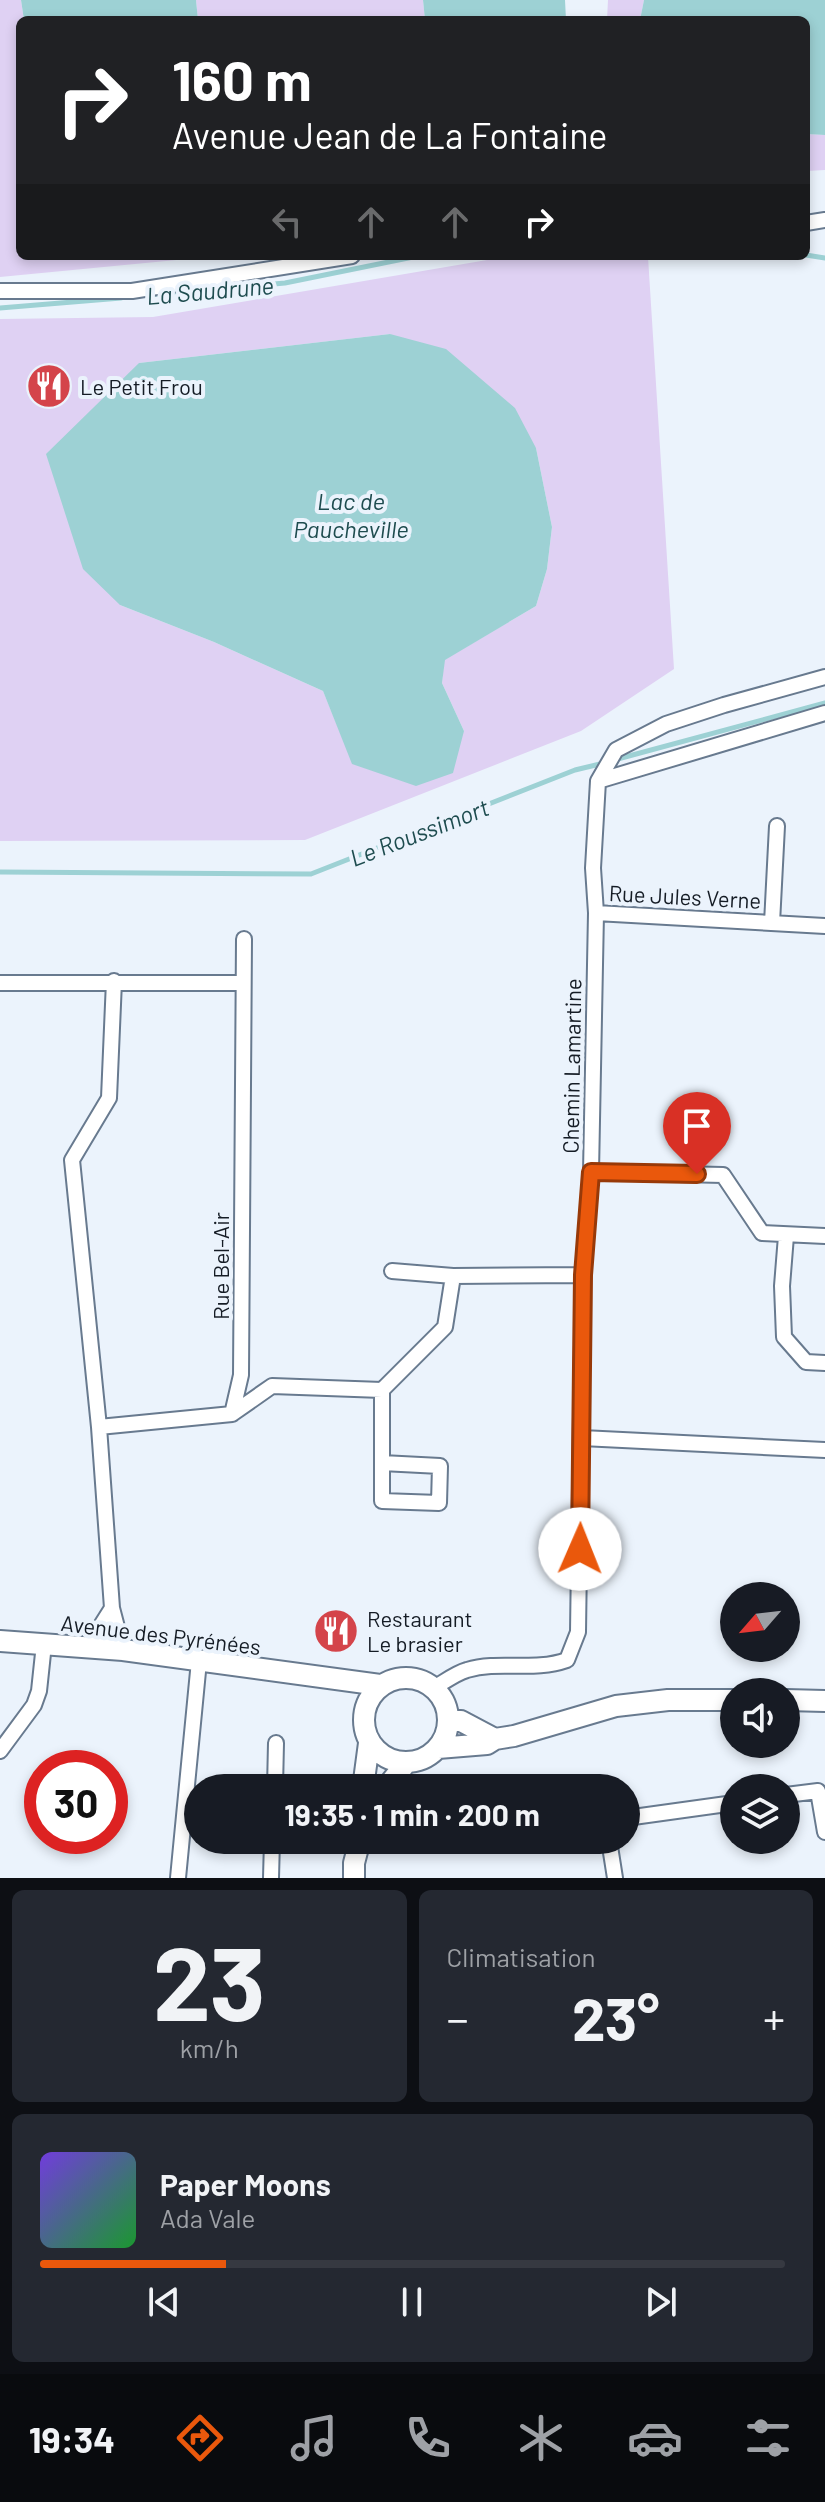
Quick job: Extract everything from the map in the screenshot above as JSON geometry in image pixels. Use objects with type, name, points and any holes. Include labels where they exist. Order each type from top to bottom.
[{"type":"main road","name":"Avenue des Pyrénées","points":[[0,1641],[123,1650],[380,1685]]},
{"type":"main road","name":"Avenue des Pyrénées","points":[[316,1677],[350,1696],[364,1710]]},
{"type":"main road","points":[[400,1677],[414,1678],[434,1688],[446,1706],[448,1721],[438,1748],[421,1760],[406,1763],[379,1754],[369,1743],[363,1725],[364,1710],[370,1696],[380,1685],[400,1677]]},
{"type":"main road","points":[[438,1748],[487,1744],[495,1739],[616,1706],[668,1700],[720,1700]]},
{"type":"main road","points":[[800,1700],[825,1701]]},
{"type":"main road","points":[[448,1721],[461,1721],[495,1739]]},
{"type":"main road","points":[[365,1774],[369,1743]]},
{"type":"main road","points":[[397,1774],[406,1763]]},
{"type":"main road","points":[[354,1878],[356,1854]]},
{"type":"street","points":[[0,291],[132,291],[327,260]]},
{"type":"street","name":"Chemin Lamartine","points":[[434,1688],[464,1670],[547,1667],[567,1660],[578,1632],[583,1275],[591,1172],[596,913],[593,868],[598,781],[616,750],[666,724],[825,677]]},
{"type":"street","points":[[598,781],[825,713]]},
{"type":"street","name":"Rue Jules Verne","points":[[772,923],[777,826]]},
{"type":"street","name":"Rue Jules Verne","points":[[596,913],[825,926]]},
{"type":"street","name":"Rue Bel-Air","points":[[232,1414],[241,1375],[244,939]]},
{"type":"street","points":[[114,981],[109,1098],[72,1160],[99,1427],[112,1608],[123,1650]]},
{"type":"street","points":[[0,983],[243,983]]},
{"type":"street","points":[[591,1172],[723,1175],[762,1233],[825,1236]]},
{"type":"street","points":[[786,1236],[782,1286],[784,1337],[806,1362],[825,1363]]},
{"type":"street","points":[[392,1271],[453,1276],[583,1275]]},
{"type":"street","points":[[382,1463],[440,1466],[439,1503],[382,1501],[382,1463],[382,1390],[445,1327],[453,1276]]},
{"type":"street","points":[[99,1427],[232,1414],[272,1386],[382,1390]]},
{"type":"street","points":[[582,1438],[825,1450]]},
{"type":"street","points":[[88,1646],[112,1608]]},
{"type":"street","points":[[0,1751],[34,1705],[39,1691],[44,1644]]},
{"type":"street","points":[[178,1878],[199,1661]]},
{"type":"street","points":[[275,1774],[276,1743]]},
{"type":"street","points":[[800,1793],[818,1791],[825,1832]]},
{"type":"street","points":[[640,1816],[720,1805]]},
{"type":"street","points":[[271,1878],[272,1854]]},
{"type":"street","points":[[611,1854],[615,1878]]},
{"type":"shaded area","points":[[0,0],[21,0],[23,16],[16,16],[16,260],[176,260],[0,277]]},
{"type":"shaded area","points":[[196,0],[423,0],[425,16],[198,16]]},
{"type":"shaded area","points":[[608,0],[644,0],[641,16],[607,16]]},
{"type":"shaded area","points":[[810,134],[825,135],[825,170],[810,171]]},
{"type":"shaded area","points":[[487,260],[648,260],[674,669],[581,731],[305,840],[0,841],[0,319],[153,317]],"holes":[[[390,334],[536,448],[552,527],[547,569],[536,606],[444,660],[442,683],[464,731],[353,764],[323,691],[214,642],[120,605],[139,363]]]},
{"type":"water","points":[[21,0],[196,0],[198,16],[23,16]]},
{"type":"water","points":[[423,0],[565,0],[566,16],[425,16]]},
{"type":"water","points":[[644,0],[825,0],[825,135],[810,134],[810,16],[641,16]]},
{"type":"water","name":"Lac de Paucheville","points":[[390,334],[446,349],[515,408],[536,448],[552,527],[547,569],[536,606],[445,660],[442,683],[464,731],[453,773],[416,786],[352,764],[323,691],[214,642],[120,605],[83,569],[46,454],[139,363]]},
{"type":"waterway","name":"La Saudrune","points":[[810,256],[825,258]]},
{"type":"waterway","name":"La Saudrune","points":[[147,295],[285,283],[398,260]]},
{"type":"waterway","name":"La Saudrune","points":[[0,308],[121,298]]},
{"type":"waterway","name":"Le Roussimort","points":[[614,760],[825,703]]},
{"type":"waterway","name":"Le Roussimort","points":[[0,872],[311,874],[575,770],[604,763]]},
{"type":"place","name":"Le Petit Frou","points":[[49,386]]},
{"type":"place","name":"Restaurant Le brasier","points":[[336,1631]]},
{"type":"route","points":[[580,1549],[583,1275],[591,1172],[697,1174]]}]
